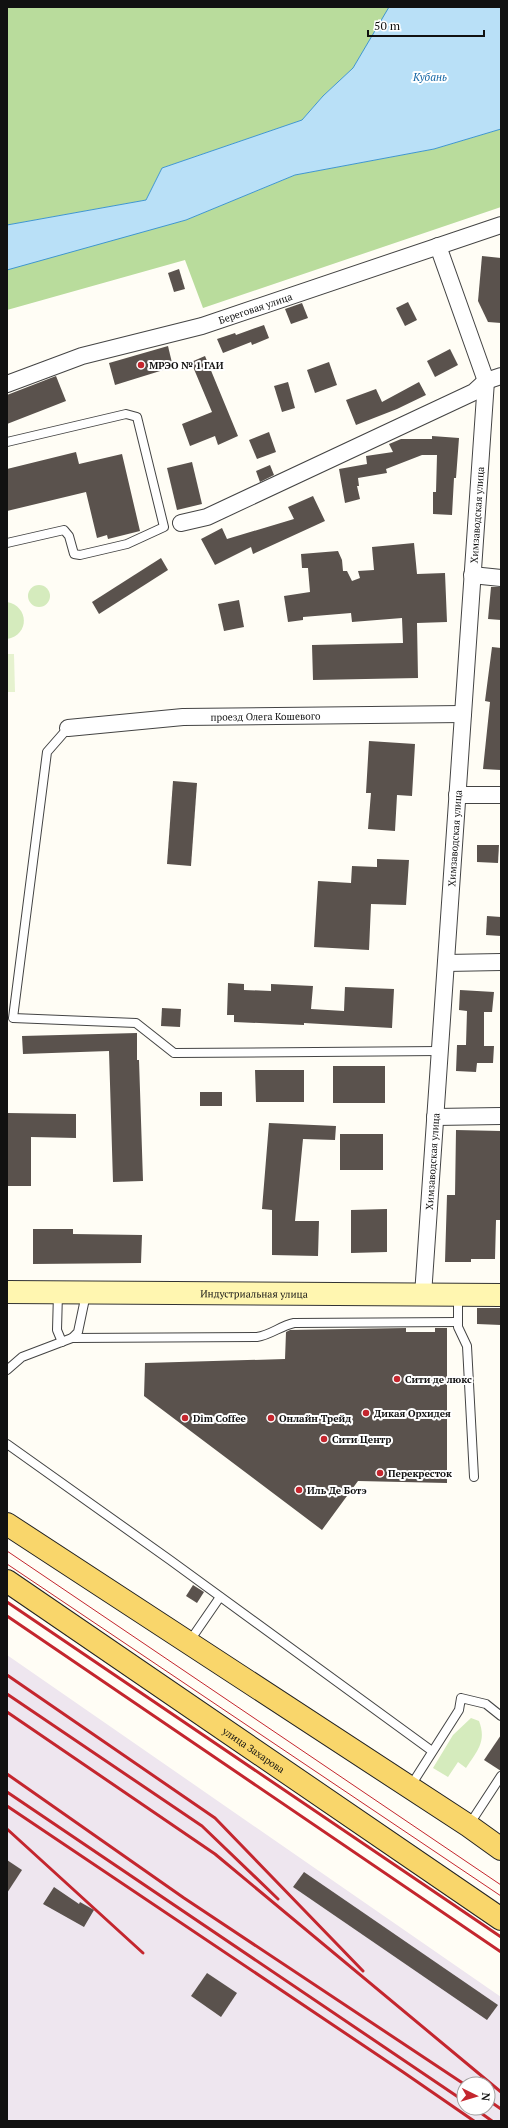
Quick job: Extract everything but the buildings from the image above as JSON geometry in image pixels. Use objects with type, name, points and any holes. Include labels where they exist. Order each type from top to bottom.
[{"type":"main road","name":"Индустриальная улица","points":[[7,1292],[501,1295]]},
{"type":"main road","points":[[7,1524],[410,1787],[501,1849]]},
{"type":"main road","name":"улица Захарова","points":[[7,1581],[501,1920]]},
{"type":"street","name":"Береговая улица","points":[[7,384],[82,356],[202,326],[501,225]]},
{"type":"street","name":"Химзаводская улица","points":[[423,1295],[486,381],[438,246]]},
{"type":"street","points":[[181,523],[207,517],[474,392],[486,381],[501,376]]},
{"type":"street","points":[[472,575],[501,578]]},
{"type":"street","name":"проезд Олега Кошевого","points":[[68,728],[183,717],[463,714]]},
{"type":"street","points":[[457,795],[501,795]]},
{"type":"street","points":[[446,964],[501,962]]},
{"type":"street","points":[[435,1118],[501,1116]]},
{"type":"lane","points":[[7,442],[126,414],[137,417],[164,527]]},
{"type":"lane","points":[[7,543],[64,530],[69,536],[74,554],[80,555],[127,544],[164,527],[181,523]]},
{"type":"lane","points":[[68,728],[47,752],[13,1018],[136,1023],[174,1053],[440,1051]]},
{"type":"lane","points":[[58,1293],[57,1330],[62,1342]]},
{"type":"lane","points":[[72,1338],[78,1332],[86,1293]]},
{"type":"lane","points":[[458,1295],[458,1327],[467,1346],[474,1477]]},
{"type":"lane","points":[[7,1370],[22,1357],[72,1338],[257,1337],[268,1336],[285,1325],[294,1323],[458,1322]]},
{"type":"lane","points":[[7,1444],[220,1596],[432,1751]]},
{"type":"lane","points":[[189,1643],[220,1596]]},
{"type":"lane","points":[[410,1787],[459,1710],[461,1698],[486,1704],[501,1716]]},
{"type":"lane","points":[[469,1826],[501,1776]]},
{"type":"shaded area","points":[[7,1655],[501,1997],[501,2121],[7,2121]]},
{"type":"green space","points":[[7,7],[389,8],[353,68],[323,96],[302,120],[162,168],[146,200],[7,225]]},
{"type":"green space","points":[[501,129],[501,207],[203,308],[185,260],[7,310],[7,270],[22,264],[186,220],[295,175],[434,149]]},
{"type":"green space","points":[[35,585],[43,585],[50,592],[50,600],[43,607],[35,607],[28,600],[28,592]]},
{"type":"green space","points":[[7,602],[20,609],[24,620],[23,627],[20,632],[7,639]]},
{"type":"green space","points":[[7,654],[14,654],[15,692],[7,692]]},
{"type":"green space","points":[[471,1718],[479,1721],[482,1735],[480,1746],[466,1768],[458,1762],[448,1777],[433,1768],[453,1735]]},
{"type":"water","name":"Кубань","points":[[389,7],[501,7],[501,129],[434,149],[295,175],[186,220],[7,270],[7,225],[146,200],[162,168],[302,120],[323,96],[353,68]]},
{"type":"tram line","points":[[7,1551],[501,1885]]},
{"type":"tram line","points":[[7,1564],[501,1896]]},
{"type":"railway","points":[[7,1602],[501,1937]]},
{"type":"railway","points":[[7,1616],[501,1952]]},
{"type":"railway","points":[[7,1675],[215,1818],[363,1971]]},
{"type":"railway","points":[[7,1694],[202,1826],[278,1899]]},
{"type":"railway","points":[[7,1712],[215,1854],[501,2092]]},
{"type":"railway","points":[[7,1774],[184,1898],[456,2079]]},
{"type":"railway","points":[[7,1792],[456,2096]]},
{"type":"railway","points":[[7,1806],[474,2121]]},
{"type":"railway","points":[[7,1829],[143,1953]]},
{"type":"railway","points":[[496,2106],[501,2109]]},
{"type":"railway","points":[[485,2116],[492,2121]]},
{"type":"place","name":"МРЭО № 1 ГАИ","points":[[141,365]]},
{"type":"place","name":"Сити де люкс","points":[[397,1379]]},
{"type":"place","name":"Дикая Орхидея","points":[[366,1413]]},
{"type":"place","name":"Dim Coffee","points":[[185,1418]]},
{"type":"place","name":"Онлайн Трейд","points":[[271,1418]]},
{"type":"place","name":"Сити Центр","points":[[324,1439]]},
{"type":"place","name":"Перекресток","points":[[380,1473]]},
{"type":"place","name":"Иль Де Ботэ","points":[[299,1490]]}]
